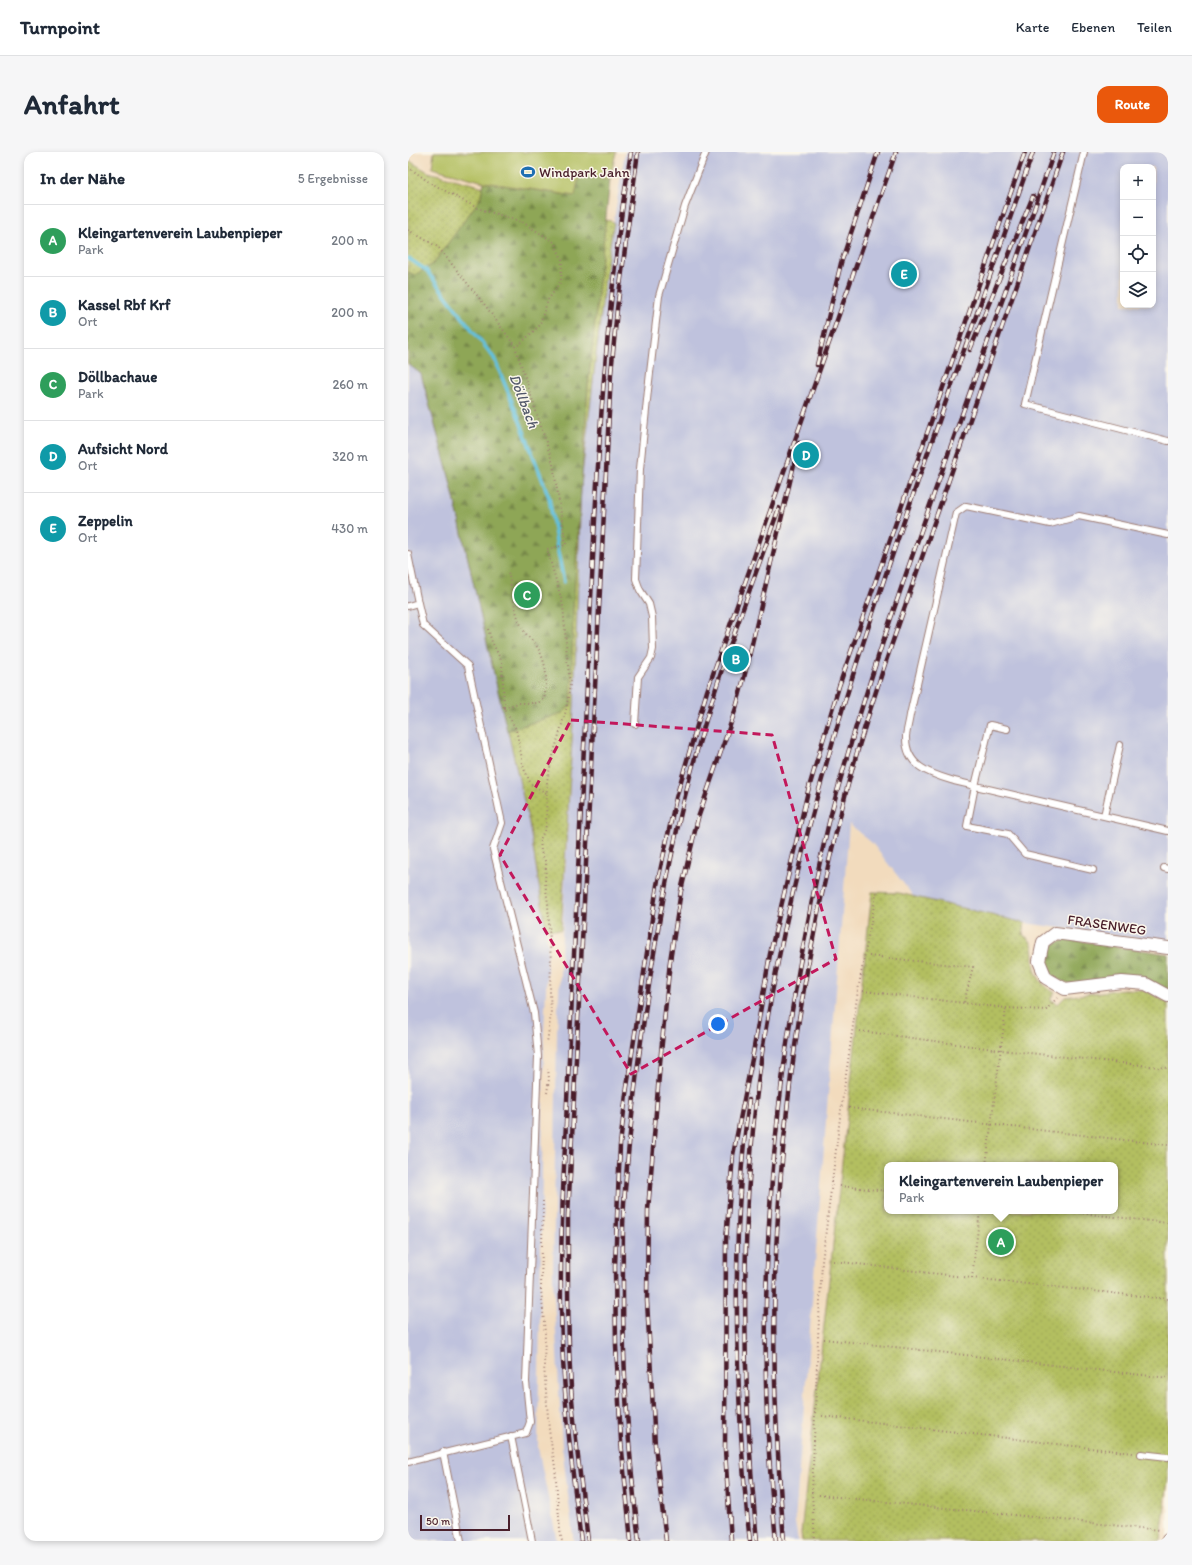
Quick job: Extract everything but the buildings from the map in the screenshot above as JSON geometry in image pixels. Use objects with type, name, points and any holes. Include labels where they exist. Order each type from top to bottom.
[{"type":"street","name":"FRASENWEG","points":[[1065,989],[1046,978],[1039,961],[1042,942],[1055,933],[1168,948]]},
{"type":"street","points":[[1065,989],[1122,982],[1146,984],[1168,996]]},
{"type":"lane","points":[[635,724],[638,677],[651,658],[653,649],[652,617],[649,604],[640,590],[636,579],[640,468],[659,296],[685,206],[706,152]]},
{"type":"lane","points":[[1084,152],[1025,404],[1168,441]]},
{"type":"lane","points":[[1168,535],[1079,516],[1050,524],[966,506],[960,508],[956,513],[906,737],[909,751],[917,766],[931,774],[975,786],[1168,831]]},
{"type":"lane","points":[[408,554],[423,626],[468,666],[502,823],[493,849],[534,1013],[538,1056],[526,1382],[530,1422],[526,1433],[443,1452],[408,1462]]},
{"type":"lane","points":[[408,606],[418,603]]},
{"type":"lane","points":[[1007,729],[990,725],[967,826],[1008,834],[1025,854],[1093,870]]},
{"type":"lane","points":[[1104,816],[1120,745]]},
{"type":"lane","points":[[511,1436],[532,1541]]},
{"type":"lane","points":[[443,1452],[461,1541]]},
{"type":"lane","points":[[1141,1454],[1168,1457]]},
{"type":"path","points":[[408,167],[428,182],[477,208],[522,222],[554,242],[562,259],[561,281],[548,300],[538,326],[520,344],[515,346]]},
{"type":"path","points":[[408,230],[438,247],[484,304],[515,346],[553,464],[566,545],[547,549],[563,606],[566,656],[570,685],[564,716],[551,763],[546,793],[546,826],[540,840],[541,852],[546,863],[545,882],[548,904],[551,963],[551,1014],[546,1050]]},
{"type":"path","points":[[504,708],[518,703],[538,703],[544,699],[547,684],[545,663],[536,646],[524,631],[517,615],[508,571]]},
{"type":"path","points":[[488,629],[492,642],[502,662],[504,708],[516,729],[524,769],[531,784],[546,793]]},
{"type":"path","points":[[815,1541],[812,1494],[822,1262],[858,990],[877,890]]},
{"type":"path","points":[[869,956],[973,968],[964,1003]]},
{"type":"path","points":[[863,991],[1006,1008],[1046,1010],[1065,989]]},
{"type":"path","points":[[986,1162],[1006,1008]]},
{"type":"path","points":[[860,1031],[1001,1050],[1168,1068]]},
{"type":"path","points":[[546,1098],[549,1078],[547,1064]]},
{"type":"path","points":[[848,1108],[1168,1145]]},
{"type":"path","points":[[840,1186],[884,1191]]},
{"type":"path","points":[[543,1196],[541,1289],[545,1333],[544,1366],[549,1430],[555,1467],[562,1541]]},
{"type":"path","points":[[972,1278],[980,1214]]},
{"type":"path","points":[[1087,1214],[1168,1224]]},
{"type":"path","points":[[834,1261],[972,1278],[1168,1299]]},
{"type":"path","points":[[824,1339],[1168,1378]]},
{"type":"path","points":[[822,1416],[1141,1454]]},
{"type":"path","points":[[819,1495],[1166,1537]]},
{"type":"highlighted area","points":[[571,720],[772,735],[836,959],[631,1074],[500,855]]},
{"type":"shaded area","points":[[625,152],[1168,152],[1168,943],[1025,923],[914,897],[872,843],[849,824],[795,1522],[798,1541],[574,1541],[562,1446],[553,1278],[557,1031],[574,706],[581,484],[607,263]]},
{"type":"shaded area","points":[[408,363],[421,374],[450,480],[529,823],[548,945],[544,1032],[538,1448],[557,1541],[408,1541]]},
{"type":"green space","name":"Windpark Jahn","points":[[434,152],[616,152],[610,179],[579,176],[575,196],[484,182],[432,168]]},
{"type":"green space","points":[[408,160],[428,172],[614,222],[607,263],[581,484],[574,706],[561,930],[546,929],[529,823],[450,480],[421,374],[408,363]]},
{"type":"green space","points":[[579,175],[610,179],[588,386],[573,609],[571,705],[562,713],[507,731],[450,480],[421,374],[408,364],[408,272],[415,275],[433,264],[480,199],[484,182],[574,196]]},
{"type":"green space","points":[[872,892],[899,893],[1025,923],[1023,935],[1028,939],[1033,948],[1034,964],[1037,975],[1044,985],[1055,993],[1050,999],[1058,1004],[1065,997],[1124,989],[1144,990],[1168,1003],[1168,1477],[1161,1541],[802,1541],[801,1533]]},
{"type":"green space","points":[[1067,939],[1168,954],[1168,991],[1147,980],[1129,976],[1070,984],[1053,978],[1047,963],[1049,946]]},
{"type":"waterway","name":"Döllbach","points":[[408,258],[426,270],[494,358],[549,497],[564,582]]},
{"type":"railway","points":[[581,1541],[563,1363],[561,1279],[562,1202],[598,458],[611,305],[631,152]]},
{"type":"railway","points":[[588,1541],[571,1387],[568,1323],[568,1216],[611,374],[617,309],[638,152]]},
{"type":"railway","points":[[817,365],[841,263],[878,152]]},
{"type":"railway","points":[[631,1541],[621,1441],[616,1345],[615,1266],[620,1145],[626,1094],[657,885],[676,798],[707,691],[896,152]]},
{"type":"railway","points":[[731,1541],[725,1450],[726,1240],[733,1155],[752,1059],[770,954],[808,791],[839,686],[1025,152]]},
{"type":"railway","points":[[757,1541],[748,1417],[745,1293],[746,1231],[755,1108],[763,1046],[776,973],[808,829],[871,617],[1033,152]]},
{"type":"railway","points":[[776,1541],[767,1423],[766,1383],[767,1264],[770,1205],[781,1087],[789,1028],[815,883],[835,799],[856,725],[880,651],[917,541],[1054,152]]},
{"type":"railway","points":[[784,1541],[777,1443],[774,1345],[778,1220],[788,1100],[805,981],[816,922],[843,804],[869,712],[1063,152]]},
{"type":"railway","points":[[970,350],[1033,196]]},
{"type":"railway","points":[[666,1541],[655,1445],[647,1301],[648,1210],[670,961],[681,891],[698,818],[736,708],[799,443]]},
{"type":"railway","points":[[639,1541],[632,1479],[625,1386],[623,1237],[628,1151],[643,1024],[668,874],[678,824],[694,763],[704,726],[728,652],[779,508]]},
{"type":"railway","points":[[749,1100],[739,1199],[737,1299],[741,1432],[745,1497],[750,1541]]},
{"type":"place","name":"Windpark Jahn","points":[[528,172]]},
{"type":"place","name":"Zeppelin","points":[[904,274]]},
{"type":"place","name":"Aufsicht Nord","points":[[806,455]]},
{"type":"place","name":"Döllbachaue","points":[[527,595]]},
{"type":"place","name":"Kassel Rbf Krf","points":[[736,659]]},
{"type":"place","name":"Kleingartenverein Laubenpieper","points":[[1001,1242]]}]
